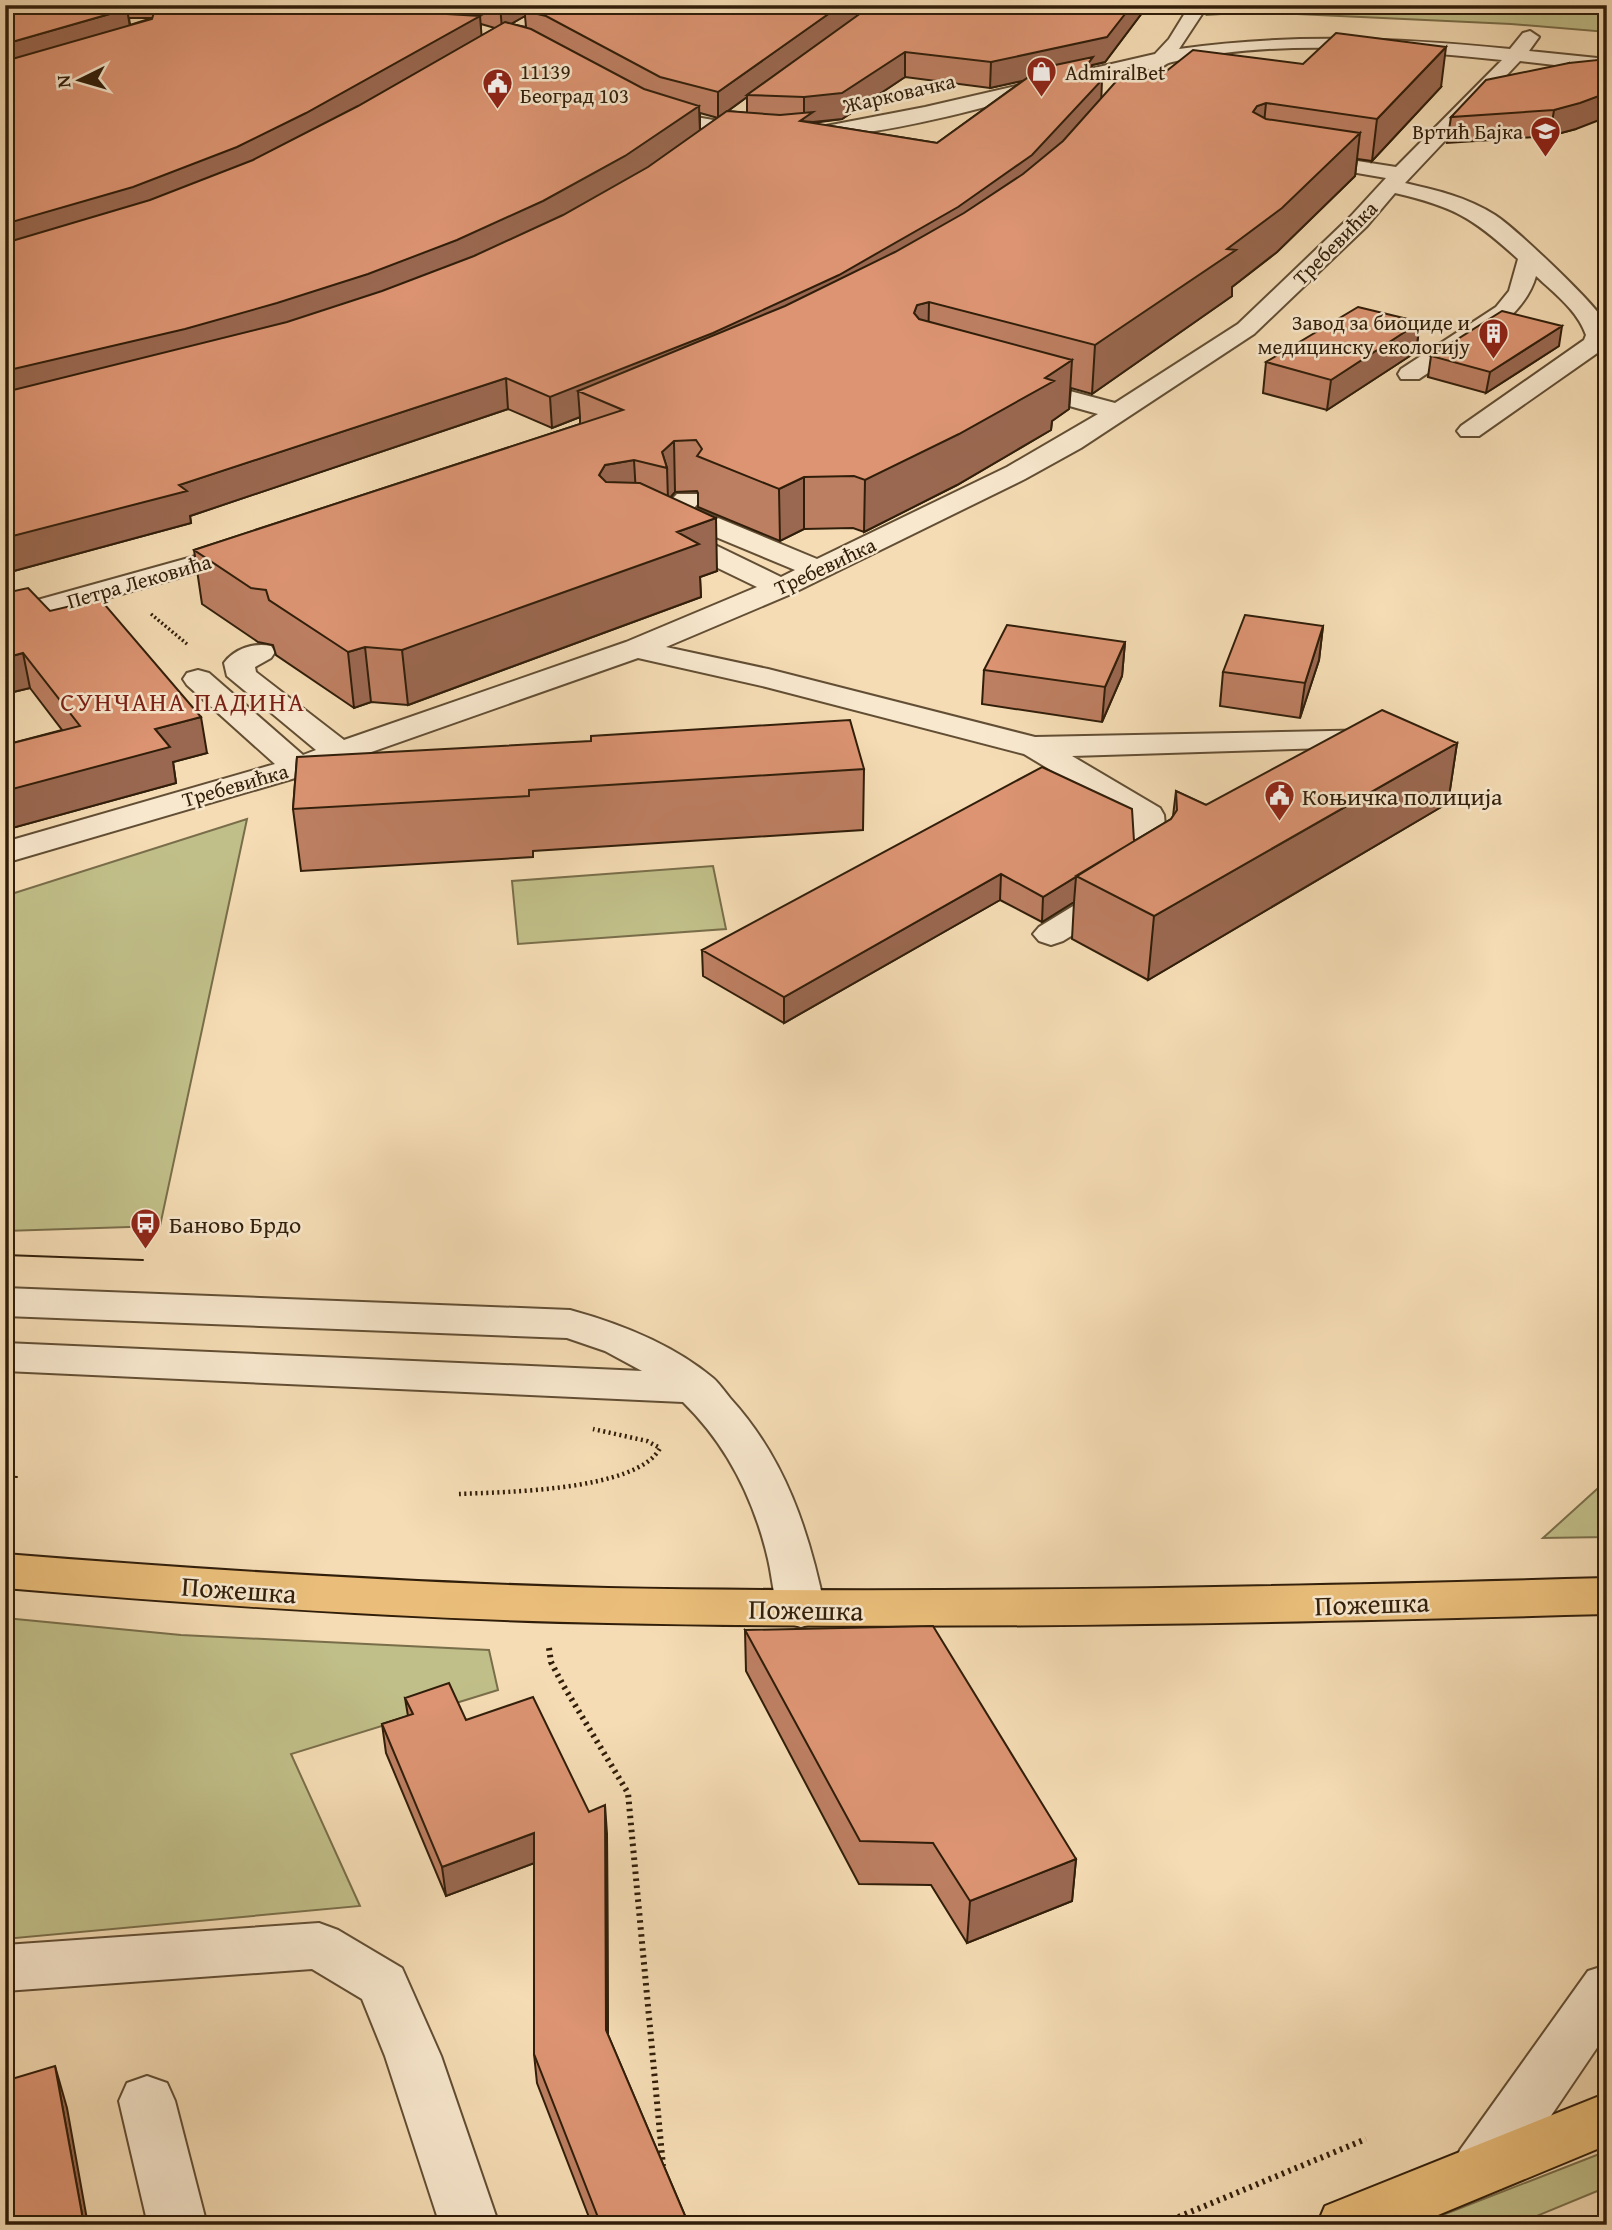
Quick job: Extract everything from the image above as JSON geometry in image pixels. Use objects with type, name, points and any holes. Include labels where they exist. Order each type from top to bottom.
[{"type":"main road","name":"Пожешка","points":[[5,1572],[356,1596],[801,1609],[1189,1608],[1607,1596]]},
{"type":"main road","points":[[1346,2225],[1607,2118]]},
{"type":"street","points":[[1135,85],[1163,58],[1199,5]]},
{"type":"street","name":"Требевићка","points":[[5,853],[298,767],[637,648],[781,588],[1016,473],[1072,442],[1246,329],[1346,234],[1516,55],[1537,37],[1299,29],[1268,34],[1266,45]]},
{"type":"street","name":"Жарковачка","points":[[629,97],[667,115],[733,121],[781,133],[836,130],[1163,58],[1266,45],[1379,45],[1607,65]]},
{"type":"street","points":[[698,148],[733,121]]},
{"type":"street","points":[[1287,157],[1396,180],[1464,206],[1488,220],[1576,301],[1593,321],[1598,335],[1594,344],[1470,431]]},
{"type":"street","points":[[1410,374],[1504,312],[1520,292],[1529,259]]},
{"type":"street","points":[[1003,380],[1117,411]]},
{"type":"street","points":[[687,500],[680,506],[680,512],[818,570]]},
{"type":"street","points":[[646,523],[781,588]]},
{"type":"street","name":"Петра Лековића","points":[[5,618],[272,542]]},
{"type":"street","points":[[637,648],[695,664],[768,678],[1035,747],[1411,738]]},
{"type":"street","points":[[260,652],[239,663],[242,676],[340,753]]},
{"type":"street","points":[[198,679],[298,767]]},
{"type":"street","points":[[1035,747],[1148,815],[1152,873],[1051,934]]},
{"type":"street","points":[[5,1302],[570,1324],[609,1334],[643,1349],[697,1388],[741,1440],[768,1485],[794,1562],[801,1609]]},
{"type":"street","points":[[5,1357],[697,1388]]},
{"type":"street","points":[[5,1968],[319,1946],[383,1984],[413,2056],[470,2225]]},
{"type":"street","points":[[1480,2169],[1607,1987]]},
{"type":"street","points":[[147,2101],[178,2225]]},
{"type":"path","points":[[119,587],[190,646]]},
{"type":"path","points":[[459,1494],[564,1489],[616,1476],[656,1456],[660,1448],[647,1441],[580,1426]]},
{"type":"path","points":[[549,1638],[551,1662],[557,1674],[628,1793],[662,2165],[667,2177]]},
{"type":"path","points":[[1159,2225],[1366,2139]]},
{"type":"shaded area","points":[[1212,5],[1607,5],[1607,32],[1511,24],[1254,12],[1207,15]]},
{"type":"shaded area","points":[[247,819],[160,1226],[5,1231],[5,896]]},
{"type":"shaded area","points":[[713,866],[726,929],[518,944],[512,881]]},
{"type":"shaded area","points":[[1607,1480],[1607,1537],[1543,1538]]},
{"type":"shaded area","points":[[5,1618],[181,1635],[489,1650],[498,1690],[291,1754],[360,1906],[5,1939]]},
{"type":"shaded area","points":[[1607,2151],[1607,2187],[1515,2225],[1417,2225]]},
{"type":"building","points":[[535,5],[841,5],[718,92],[660,77],[546,16],[525,11]]},
{"type":"building","points":[[872,5],[1132,5],[1107,37],[991,62],[905,52],[842,93],[804,97],[747,95]]},
{"type":"building","points":[[5,8],[127,9],[5,44]]},
{"type":"building","points":[[155,9],[380,10],[480,16],[306,113],[237,147],[133,187],[5,224],[5,61],[152,19]]},
{"type":"building","points":[[505,22],[531,29],[644,89],[699,106],[625,156],[543,201],[457,240],[368,274],[185,329],[5,371],[5,243],[150,200],[253,160],[358,106]]},
{"type":"building","points":[[1336,33],[1446,47],[1377,119],[1266,103],[1257,106],[1253,112],[1266,119],[1360,133],[1282,208],[1227,249],[1236,250],[1095,345],[929,302],[917,305],[914,313],[919,319],[1072,360],[1045,378],[1054,381],[959,434],[865,480],[854,476],[804,477],[779,489],[697,456],[702,449],[696,440],[674,441],[662,452],[667,468],[634,460],[605,465],[599,475],[606,482],[640,483],[716,518],[677,532],[699,544],[402,650],[365,647],[348,652],[269,600],[266,590],[251,588],[194,550],[623,410],[578,391],[785,306],[895,252],[964,213],[1023,174],[1063,141],[1128,68],[1164,73],[1193,50],[1303,64]]},
{"type":"building","points":[[1093,57],[1079,76],[1102,80],[1032,155],[958,207],[839,275],[713,333],[550,397],[506,378],[179,485],[187,491],[5,538],[5,392],[287,322],[382,291],[474,256],[563,215],[648,167],[727,111],[780,115],[813,112],[800,121],[937,143],[1041,68]]},
{"type":"building","points":[[1607,59],[1607,93],[1554,110],[1451,117],[1486,80],[1569,63]]},
{"type":"building","points":[[1358,307],[1420,322],[1331,380],[1266,362]]},
{"type":"building","points":[[1502,311],[1562,326],[1490,372],[1431,356]]},
{"type":"building","points":[[28,588],[50,611],[100,599],[201,717],[155,729],[170,747],[5,791],[5,745],[80,726],[23,653],[5,658],[5,593]]},
{"type":"building","points":[[1245,615],[1323,626],[1305,683],[1223,672]]},
{"type":"building","points":[[1007,625],[1125,642],[1105,687],[984,670]]},
{"type":"building","points":[[1382,710],[1457,743],[1154,916],[1076,876],[1171,819],[1177,810],[1176,791],[1206,805]]},
{"type":"building","points":[[850,720],[864,769],[529,790],[529,796],[293,809],[297,757],[591,741],[591,736]]},
{"type":"building","points":[[1042,767],[1132,809],[1134,841],[1043,897],[1001,874],[784,997],[702,950]]},
{"type":"building","points":[[933,1626],[1076,1859],[970,1901],[933,1843],[860,1841],[745,1630]]},
{"type":"building","points":[[449,1683],[466,1720],[533,1697],[589,1812],[605,1805],[606,2030],[689,2225],[601,2225],[534,2054],[534,1833],[442,1867],[382,1724],[413,1714],[405,1698]]},
{"type":"building","points":[[55,2066],[84,2225],[5,2225],[5,2081]]},
{"type":"tram line","points":[[5,1255],[143,1260]]},
{"type":"tram line","points":[[5,1476],[17,1477]]},
{"type":"place","name":"AdmiralBet","points":[[1042,99]]},
{"type":"place","name":"11139 Београд 103","points":[[497,110]]},
{"type":"place","name":"Вртић Бајка","points":[[1546,158]]},
{"type":"place","name":"Завод за биоциде и медицинску екологију","points":[[1493,361]]},
{"type":"place","name":"Коњичка полиција","points":[[1279,823]]},
{"type":"place","name":"Баново Брдо","points":[[146,1251]]},
{"type":"district","name":"СУНЧАНА ПАДИНА","points":[[183,701]]}]
